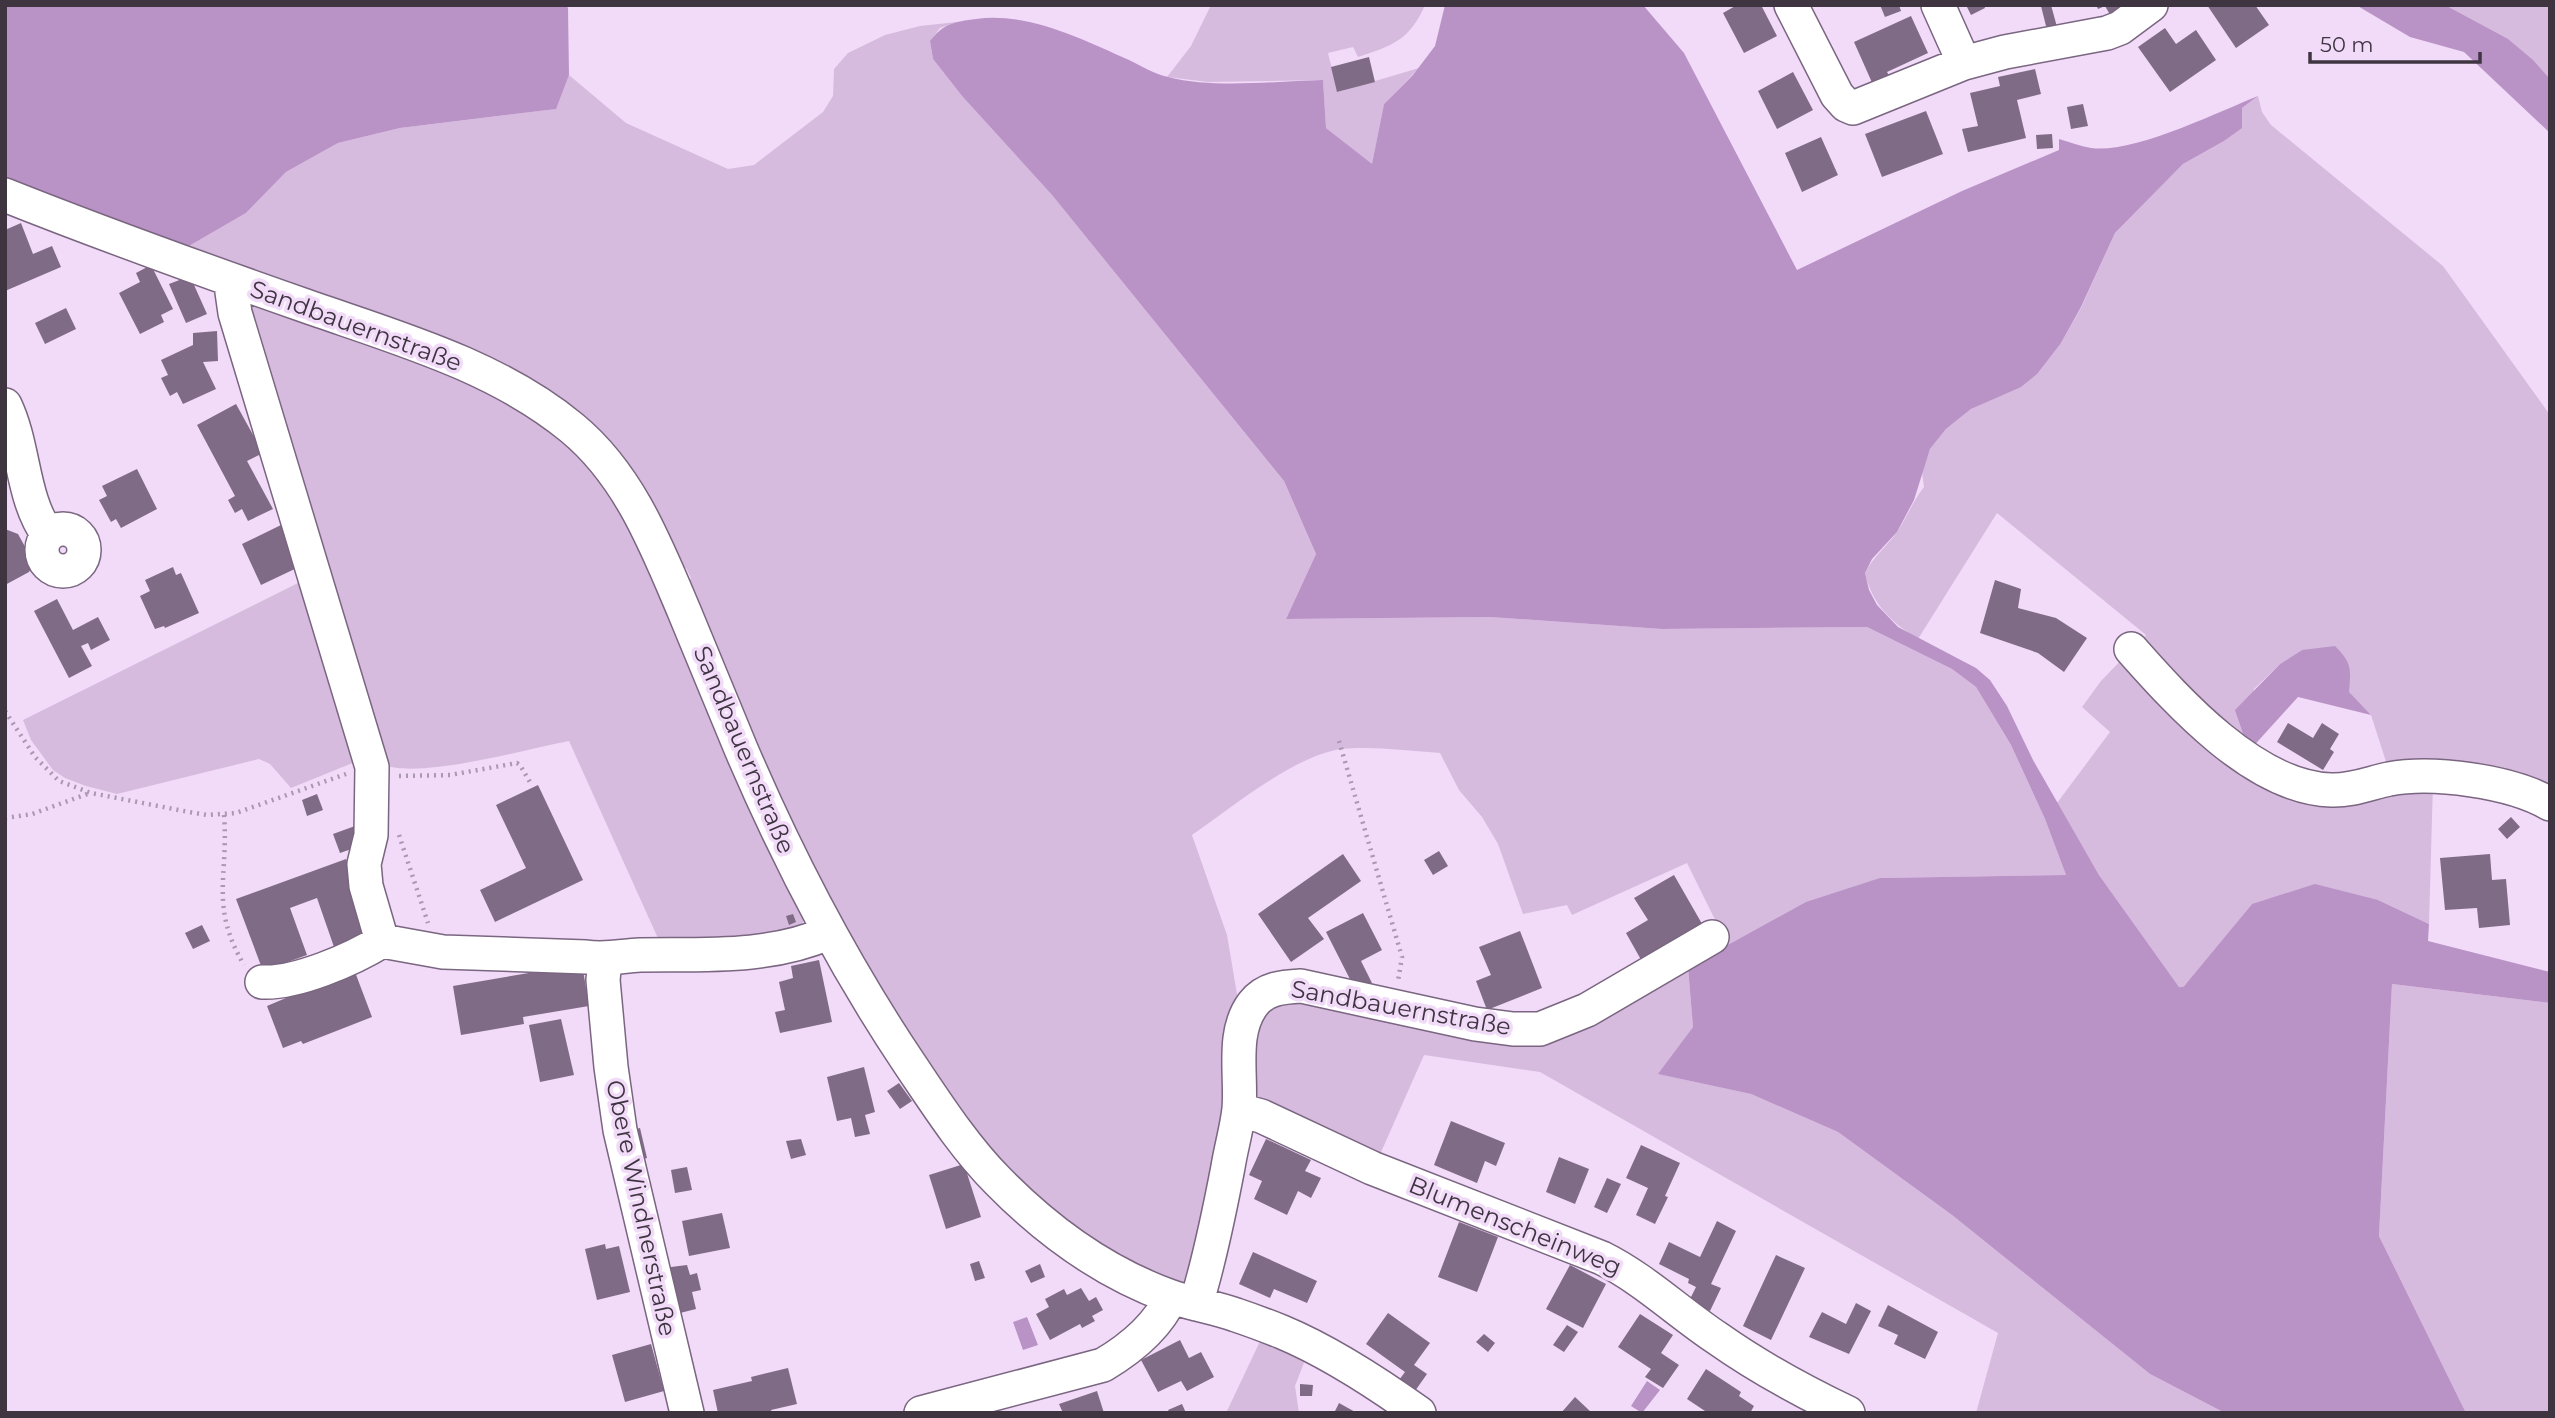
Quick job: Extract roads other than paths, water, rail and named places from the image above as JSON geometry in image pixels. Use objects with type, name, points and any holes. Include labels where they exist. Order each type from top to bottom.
[{"type":"street","points":[[1791,5],[1837,95],[1853,108],[1964,63],[2005,52],[2107,33],[2120,28],[2151,5]]},
{"type":"street","points":[[1938,5],[1964,63]]},
{"type":"street","name":"Sandbauernstraße","points":[[5,195],[234,281],[391,336],[475,370],[533,401],[573,429],[611,468],[644,518],[748,765],[791,861],[828,933],[880,1020],[938,1106],[992,1176],[1034,1217],[1086,1255],[1131,1280],[1184,1300],[1235,1314],[1288,1335],[1348,1368],[1419,1413]]},
{"type":"street","name":"Sandbauernstraße","points":[[234,281],[232,292],[235,313],[372,770],[371,835],[364,864],[366,886],[382,941]]},
{"type":"street","points":[[5,405],[24,464],[29,499],[36,519],[48,535]]},
{"type":"street","points":[[2131,649],[2173,697],[2218,738],[2268,770],[2304,786],[2342,790],[2391,779],[2441,778],[2512,787],[2550,804]]},
{"type":"street","points":[[262,982],[274,983],[295,978],[361,954],[382,941],[446,952],[605,960],[622,956],[721,954],[776,949],[828,933]]},
{"type":"street","name":"Sandbauernstraße","points":[[1184,1300],[1213,1243],[1239,1110],[1239,1050],[1244,1022],[1253,1004],[1265,992],[1281,987],[1301,986],[1475,1024],[1540,1029],[1587,1010],[1712,937]]},
{"type":"street","name":"Obere Windnerstraße","points":[[605,960],[604,992],[620,1130],[687,1413]]},
{"type":"street","name":"Blumenscheinweg","points":[[1239,1110],[1261,1116],[1372,1168],[1602,1258],[1622,1268],[1763,1369],[1847,1413]]},
{"type":"street","points":[[921,1413],[1103,1365],[1184,1300]]},
{"type":"waterway","points":[[2405,5],[2520,57],[2550,105]]},
{"type":"waterway","points":[[1933,936],[2179,991],[2336,969],[2484,973],[2550,993]]}]
